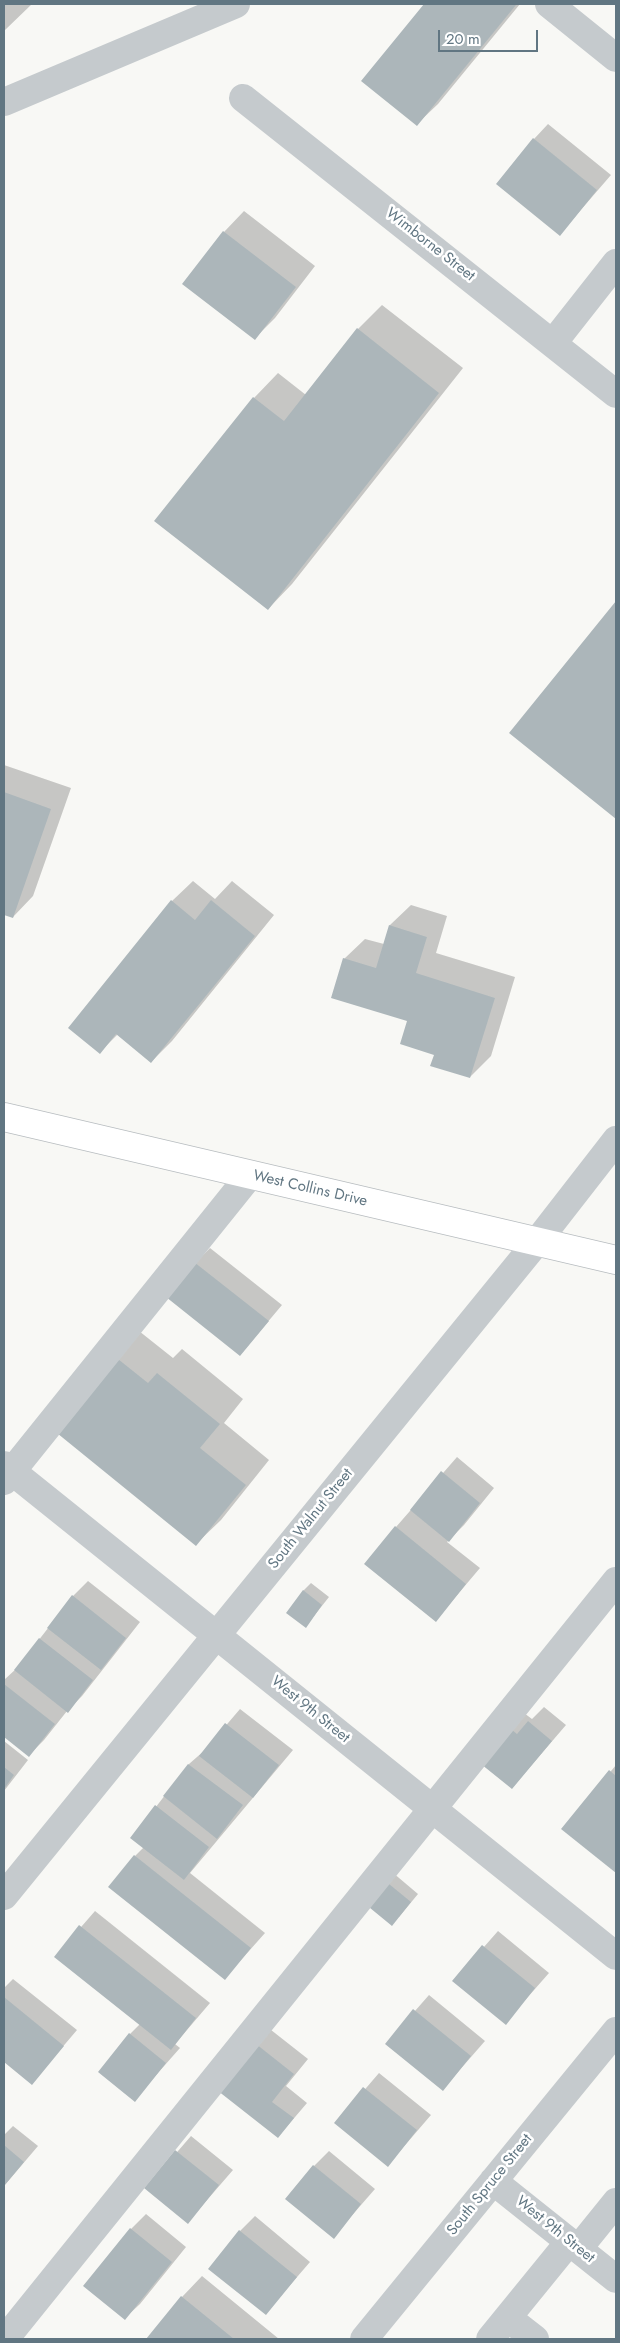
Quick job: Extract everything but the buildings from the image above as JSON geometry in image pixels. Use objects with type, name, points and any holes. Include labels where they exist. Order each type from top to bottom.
[{"type":"main road","name":"West Collins Drive","points":[[4,1117],[536,1243],[616,1260]]},
{"type":"street","points":[[4,102],[236,4]]},
{"type":"street","points":[[549,4],[616,58]]},
{"type":"street","name":"Wimborne Street","points":[[243,98],[616,394]]},
{"type":"street","points":[[553,343],[616,263]]},
{"type":"street","name":"South Walnut Street","points":[[4,1896],[536,1243],[616,1140]]},
{"type":"street","points":[[6,1472],[250,1175]]},
{"type":"street","name":"West 9th Street","points":[[6,1472],[216,1635],[616,1956]]},
{"type":"street","points":[[6,2337],[616,1581]]},
{"type":"street","name":"South Spruce Street","points":[[364,2339],[616,2031]]},
{"type":"street","name":"West 9th Street","points":[[493,2181],[616,2280]]},
{"type":"street","points":[[490,2339],[574,2245],[616,2202]]},
{"type":"street","points":[[508,2318],[535,2339]]}]
